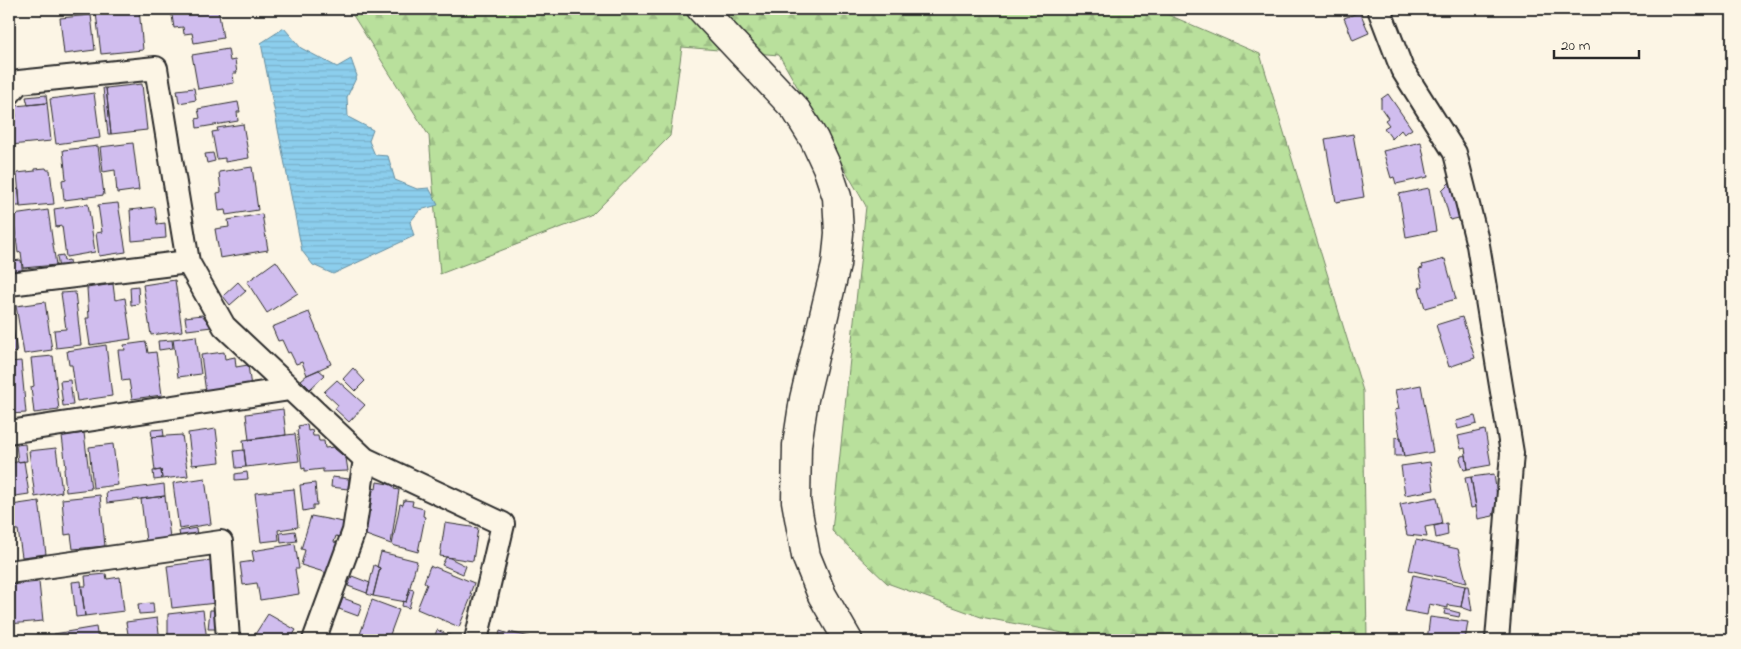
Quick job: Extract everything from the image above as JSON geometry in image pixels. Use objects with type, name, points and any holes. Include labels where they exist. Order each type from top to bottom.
[{"type":"street","points":[[701,9],[796,110],[814,139],[824,160],[837,197],[839,233],[836,264],[804,399],[797,445],[796,501],[806,556],[822,595],[848,640]]},
{"type":"street","points":[[1379,9],[1402,69],[1454,152],[1478,245],[1512,453],[1497,640]]},
{"type":"street","points":[[9,94],[19,82],[156,68],[188,262],[224,326],[365,459],[503,524],[476,640]]},
{"type":"street","points":[[9,284],[188,262]]},
{"type":"street","points":[[9,432],[290,389]]},
{"type":"street","points":[[314,640],[354,531],[365,459]]},
{"type":"street","points":[[9,572],[221,542],[228,639],[226,640]]},
{"type":"green space","points":[[349,9],[1155,9],[1260,54],[1363,391],[1367,640],[1099,640],[981,617],[887,583],[832,531],[866,206],[779,55],[682,47],[670,136],[591,216],[440,274],[429,136]]},
{"type":"water","points":[[284,28],[301,48],[337,67],[351,59],[357,76],[347,97],[348,117],[373,130],[369,141],[375,155],[388,156],[395,180],[417,189],[429,188],[438,205],[420,210],[410,222],[414,236],[333,274],[313,265],[302,251],[261,43]]},
{"type":"building","points":[[139,9],[143,50],[101,54],[96,13]]},
{"type":"building","points":[[171,9],[206,9],[207,11],[218,9],[223,38],[194,43],[192,33],[184,34],[183,27],[174,28]]},
{"type":"building","points":[[1360,12],[1369,33],[1353,40],[1344,18]]},
{"type":"building","points":[[91,15],[95,50],[64,54],[60,18]]},
{"type":"building","points":[[228,49],[230,61],[235,60],[237,73],[233,73],[234,83],[198,89],[192,55]]},
{"type":"building","points":[[142,84],[147,130],[111,134],[106,88]]},
{"type":"building","points":[[103,88],[106,88],[111,134],[108,134]]},
{"type":"building","points":[[194,88],[196,100],[179,103],[177,90]]},
{"type":"building","points":[[94,93],[100,138],[56,144],[50,99]]},
{"type":"building","points":[[1388,94],[1412,129],[1404,134],[1401,130],[1392,139],[1384,128],[1389,125],[1385,120],[1388,118],[1381,108],[1381,99]]},
{"type":"building","points":[[46,95],[47,103],[28,105],[26,97]]},
{"type":"building","points":[[238,102],[240,112],[237,112],[238,121],[197,128],[196,119],[200,118],[198,109]]},
{"type":"building","points":[[47,103],[51,141],[11,145],[9,118],[16,117],[15,106]]},
{"type":"building","points":[[243,124],[249,158],[225,162],[225,158],[217,159],[212,132],[218,131],[217,128]]},
{"type":"building","points":[[1353,134],[1364,197],[1336,202],[1325,139]]},
{"type":"building","points":[[1421,142],[1428,177],[1396,184],[1394,177],[1391,178],[1383,151]]},
{"type":"building","points":[[133,143],[139,190],[117,193],[115,170],[103,172],[100,147]]},
{"type":"building","points":[[98,146],[104,195],[64,200],[62,180],[66,179],[63,150]]},
{"type":"building","points":[[213,153],[215,161],[207,163],[205,154]]},
{"type":"building","points":[[252,167],[258,210],[226,215],[225,210],[219,211],[217,193],[221,192],[219,172]]},
{"type":"building","points":[[46,168],[50,170],[54,204],[20,207],[17,173]]},
{"type":"building","points":[[1450,182],[1459,218],[1450,220],[1442,190]]},
{"type":"building","points":[[1429,188],[1436,231],[1406,237],[1399,194]]},
{"type":"building","points":[[19,189],[20,206],[14,206],[12,190]]},
{"type":"building","points":[[118,203],[126,252],[99,256],[96,233],[102,232],[98,205]]},
{"type":"building","points":[[88,204],[95,252],[66,257],[62,226],[56,227],[54,209]]},
{"type":"building","points":[[155,207],[157,224],[165,223],[166,238],[132,241],[130,210]]},
{"type":"building","points":[[48,210],[56,265],[23,268],[21,252],[18,253],[13,215]]},
{"type":"building","points":[[262,214],[268,250],[220,258],[215,229],[229,227],[228,220]]},
{"type":"building","points":[[63,255],[64,261],[69,260],[70,268],[59,270],[57,256]]},
{"type":"building","points":[[1445,259],[1456,299],[1425,308],[1419,288],[1423,286],[1419,269],[1423,268],[1422,265]]},
{"type":"building","points":[[21,260],[23,275],[13,276],[12,261]]},
{"type":"building","points":[[276,261],[298,293],[267,313],[247,282]]},
{"type":"building","points":[[175,280],[182,331],[151,335],[143,285]]},
{"type":"building","points":[[238,282],[246,291],[230,305],[223,296]]},
{"type":"building","points":[[113,284],[115,300],[125,298],[131,339],[90,345],[86,318],[89,318],[87,288]]},
{"type":"building","points":[[138,286],[139,304],[131,305],[130,287]]},
{"type":"building","points":[[75,292],[81,345],[56,348],[54,330],[66,329],[61,293]]},
{"type":"building","points":[[45,302],[52,350],[24,354],[16,306]]},
{"type":"building","points":[[9,303],[17,352],[9,354]]},
{"type":"building","points":[[309,312],[331,364],[307,375],[302,362],[296,364],[282,340],[278,341],[272,327]]},
{"type":"building","points":[[202,315],[212,327],[187,330],[185,317]]},
{"type":"building","points":[[1462,317],[1475,358],[1449,367],[1436,325]]},
{"type":"building","points":[[196,336],[201,374],[178,377],[173,339]]},
{"type":"building","points":[[172,340],[173,348],[159,350],[158,341]]},
{"type":"building","points":[[146,342],[148,353],[156,352],[162,395],[132,399],[129,380],[122,381],[118,350],[125,350],[124,345]]},
{"type":"building","points":[[106,345],[112,396],[77,401],[72,365],[69,365],[67,351]]},
{"type":"building","points":[[224,352],[225,359],[235,357],[236,367],[248,365],[251,387],[206,393],[201,355]]},
{"type":"building","points":[[53,356],[59,410],[34,413],[31,387],[34,386],[31,358]]},
{"type":"building","points":[[21,361],[26,413],[9,414],[9,362]]},
{"type":"building","points":[[353,368],[365,381],[355,391],[343,379]]},
{"type":"building","points":[[319,370],[325,375],[310,389],[301,380]]},
{"type":"building","points":[[70,380],[73,405],[63,406],[60,381]]},
{"type":"building","points":[[337,380],[365,405],[349,422],[335,409],[338,405],[324,392]]},
{"type":"building","points":[[1421,385],[1433,452],[1404,457],[1395,410],[1399,409],[1395,390]]},
{"type":"building","points":[[283,409],[286,435],[249,440],[246,414]]},
{"type":"building","points":[[1475,416],[1477,424],[1458,429],[1456,421]]},
{"type":"building","points":[[307,424],[308,431],[312,430],[313,436],[318,436],[319,441],[324,441],[325,448],[334,447],[346,458],[348,471],[323,472],[323,469],[305,471],[305,468],[302,469],[297,430],[299,429],[298,426]]},
{"type":"building","points":[[163,429],[164,436],[152,437],[151,430]]},
{"type":"building","points":[[216,429],[220,462],[192,465],[188,433]]},
{"type":"building","points":[[1485,430],[1491,465],[1468,469],[1465,448],[1461,449],[1458,436]]},
{"type":"building","points":[[84,433],[91,489],[66,492],[64,469],[66,468],[62,436]]},
{"type":"building","points":[[295,434],[299,461],[246,467],[243,440]]},
{"type":"building","points":[[182,435],[188,476],[162,479],[161,470],[155,471],[151,437]]},
{"type":"building","points":[[1401,437],[1404,456],[1395,456],[1395,438]]},
{"type":"building","points":[[25,444],[27,461],[18,462],[16,445]]},
{"type":"building","points":[[113,444],[118,485],[93,488],[89,447]]},
{"type":"building","points":[[56,448],[62,492],[35,497],[29,451]]},
{"type":"building","points":[[244,450],[246,467],[236,468],[234,451]]},
{"type":"building","points":[[1466,455],[1468,469],[1464,470],[1460,459],[1461,456]]},
{"type":"building","points":[[24,461],[29,494],[9,497],[9,463]]},
{"type":"building","points":[[1430,462],[1434,490],[1405,495],[1401,466]]},
{"type":"building","points":[[161,470],[162,479],[154,480],[153,471]]},
{"type":"building","points":[[247,472],[248,479],[235,480],[235,474]]},
{"type":"building","points":[[1494,474],[1497,496],[1495,498],[1496,503],[1493,516],[1478,519],[1471,477]]},
{"type":"building","points":[[332,477],[349,479],[348,489],[331,487]]},
{"type":"building","points":[[1471,477],[1476,507],[1471,508],[1465,478]]},
{"type":"building","points":[[205,478],[211,524],[179,529],[173,483]]},
{"type":"building","points":[[377,482],[395,485],[394,489],[399,490],[391,544],[366,535],[367,528],[363,528],[366,512],[370,512],[373,488],[376,489]]},
{"type":"building","points":[[315,483],[317,505],[313,505],[313,509],[303,511],[300,485]]},
{"type":"building","points":[[164,484],[165,496],[107,503],[106,492]]},
{"type":"building","points":[[294,489],[298,527],[278,530],[279,540],[261,542],[255,493]]},
{"type":"building","points":[[100,495],[105,546],[73,549],[71,534],[65,535],[62,499]]},
{"type":"building","points":[[165,496],[170,538],[146,541],[141,499]]},
{"type":"building","points":[[1437,497],[1442,524],[1425,527],[1427,537],[1407,535],[1400,504]]},
{"type":"building","points":[[404,500],[413,501],[412,506],[424,509],[423,516],[425,517],[418,552],[392,545],[400,504],[403,505]]},
{"type":"building","points":[[39,501],[46,554],[22,557],[18,530],[14,530],[11,505]]},
{"type":"building","points":[[9,509],[12,509],[14,529],[9,530]]},
{"type":"building","points":[[311,516],[346,524],[343,538],[336,536],[334,542],[339,543],[327,573],[301,565],[305,550],[301,549]]},
{"type":"building","points":[[445,523],[478,528],[473,561],[440,556]]},
{"type":"building","points":[[1447,523],[1448,535],[1436,538],[1434,526]]},
{"type":"building","points":[[196,528],[197,536],[180,538],[179,531]]},
{"type":"building","points":[[295,531],[297,541],[281,543],[280,533]]},
{"type":"building","points":[[1416,540],[1458,549],[1467,583],[1409,570]]},
{"type":"building","points":[[295,544],[299,569],[295,569],[299,594],[260,600],[257,583],[243,585],[240,563],[254,561],[252,551]]},
{"type":"building","points":[[381,552],[417,561],[406,602],[373,596],[380,568],[377,567]]},
{"type":"building","points":[[446,557],[466,566],[463,574],[442,565]]},
{"type":"building","points":[[211,560],[216,603],[172,608],[167,566]]},
{"type":"building","points":[[374,565],[380,568],[373,596],[367,594]]},
{"type":"building","points":[[430,566],[474,583],[470,594],[472,595],[459,627],[417,609],[427,584],[424,582]]},
{"type":"building","points":[[106,574],[107,579],[120,577],[124,611],[85,616],[81,586],[86,586],[85,576]]},
{"type":"building","points":[[1413,575],[1465,586],[1461,607],[1448,605],[1448,608],[1429,604],[1427,615],[1405,611]]},
{"type":"building","points":[[352,576],[370,583],[367,593],[348,586]]},
{"type":"building","points":[[81,581],[85,616],[76,617],[72,582]]},
{"type":"building","points":[[39,582],[43,621],[9,624],[9,585]]},
{"type":"building","points":[[1465,586],[1468,586],[1472,611],[1461,607]]},
{"type":"building","points":[[410,589],[414,590],[409,608],[402,606],[403,601],[406,602]]},
{"type":"building","points":[[343,598],[362,605],[358,616],[339,609]]},
{"type":"building","points":[[372,600],[399,610],[388,640],[358,640]]},
{"type":"building","points":[[153,603],[154,613],[139,614],[138,604]]},
{"type":"building","points":[[1445,609],[1460,613],[1459,617],[1444,614]]},
{"type":"building","points":[[203,610],[207,640],[168,640],[168,614]]},
{"type":"building","points":[[210,610],[218,610],[216,629],[208,629]]},
{"type":"building","points":[[268,614],[296,630],[290,640],[252,639]]},
{"type":"building","points":[[1430,617],[1468,622],[1465,640],[1427,640]]},
{"type":"building","points":[[157,618],[160,640],[129,640],[126,622]]},
{"type":"building","points":[[96,627],[98,640],[55,640],[54,634]]},
{"type":"building","points":[[437,630],[456,638],[455,640],[433,640]]},
{"type":"building","points":[[500,631],[530,637],[529,640],[498,640]]}]
